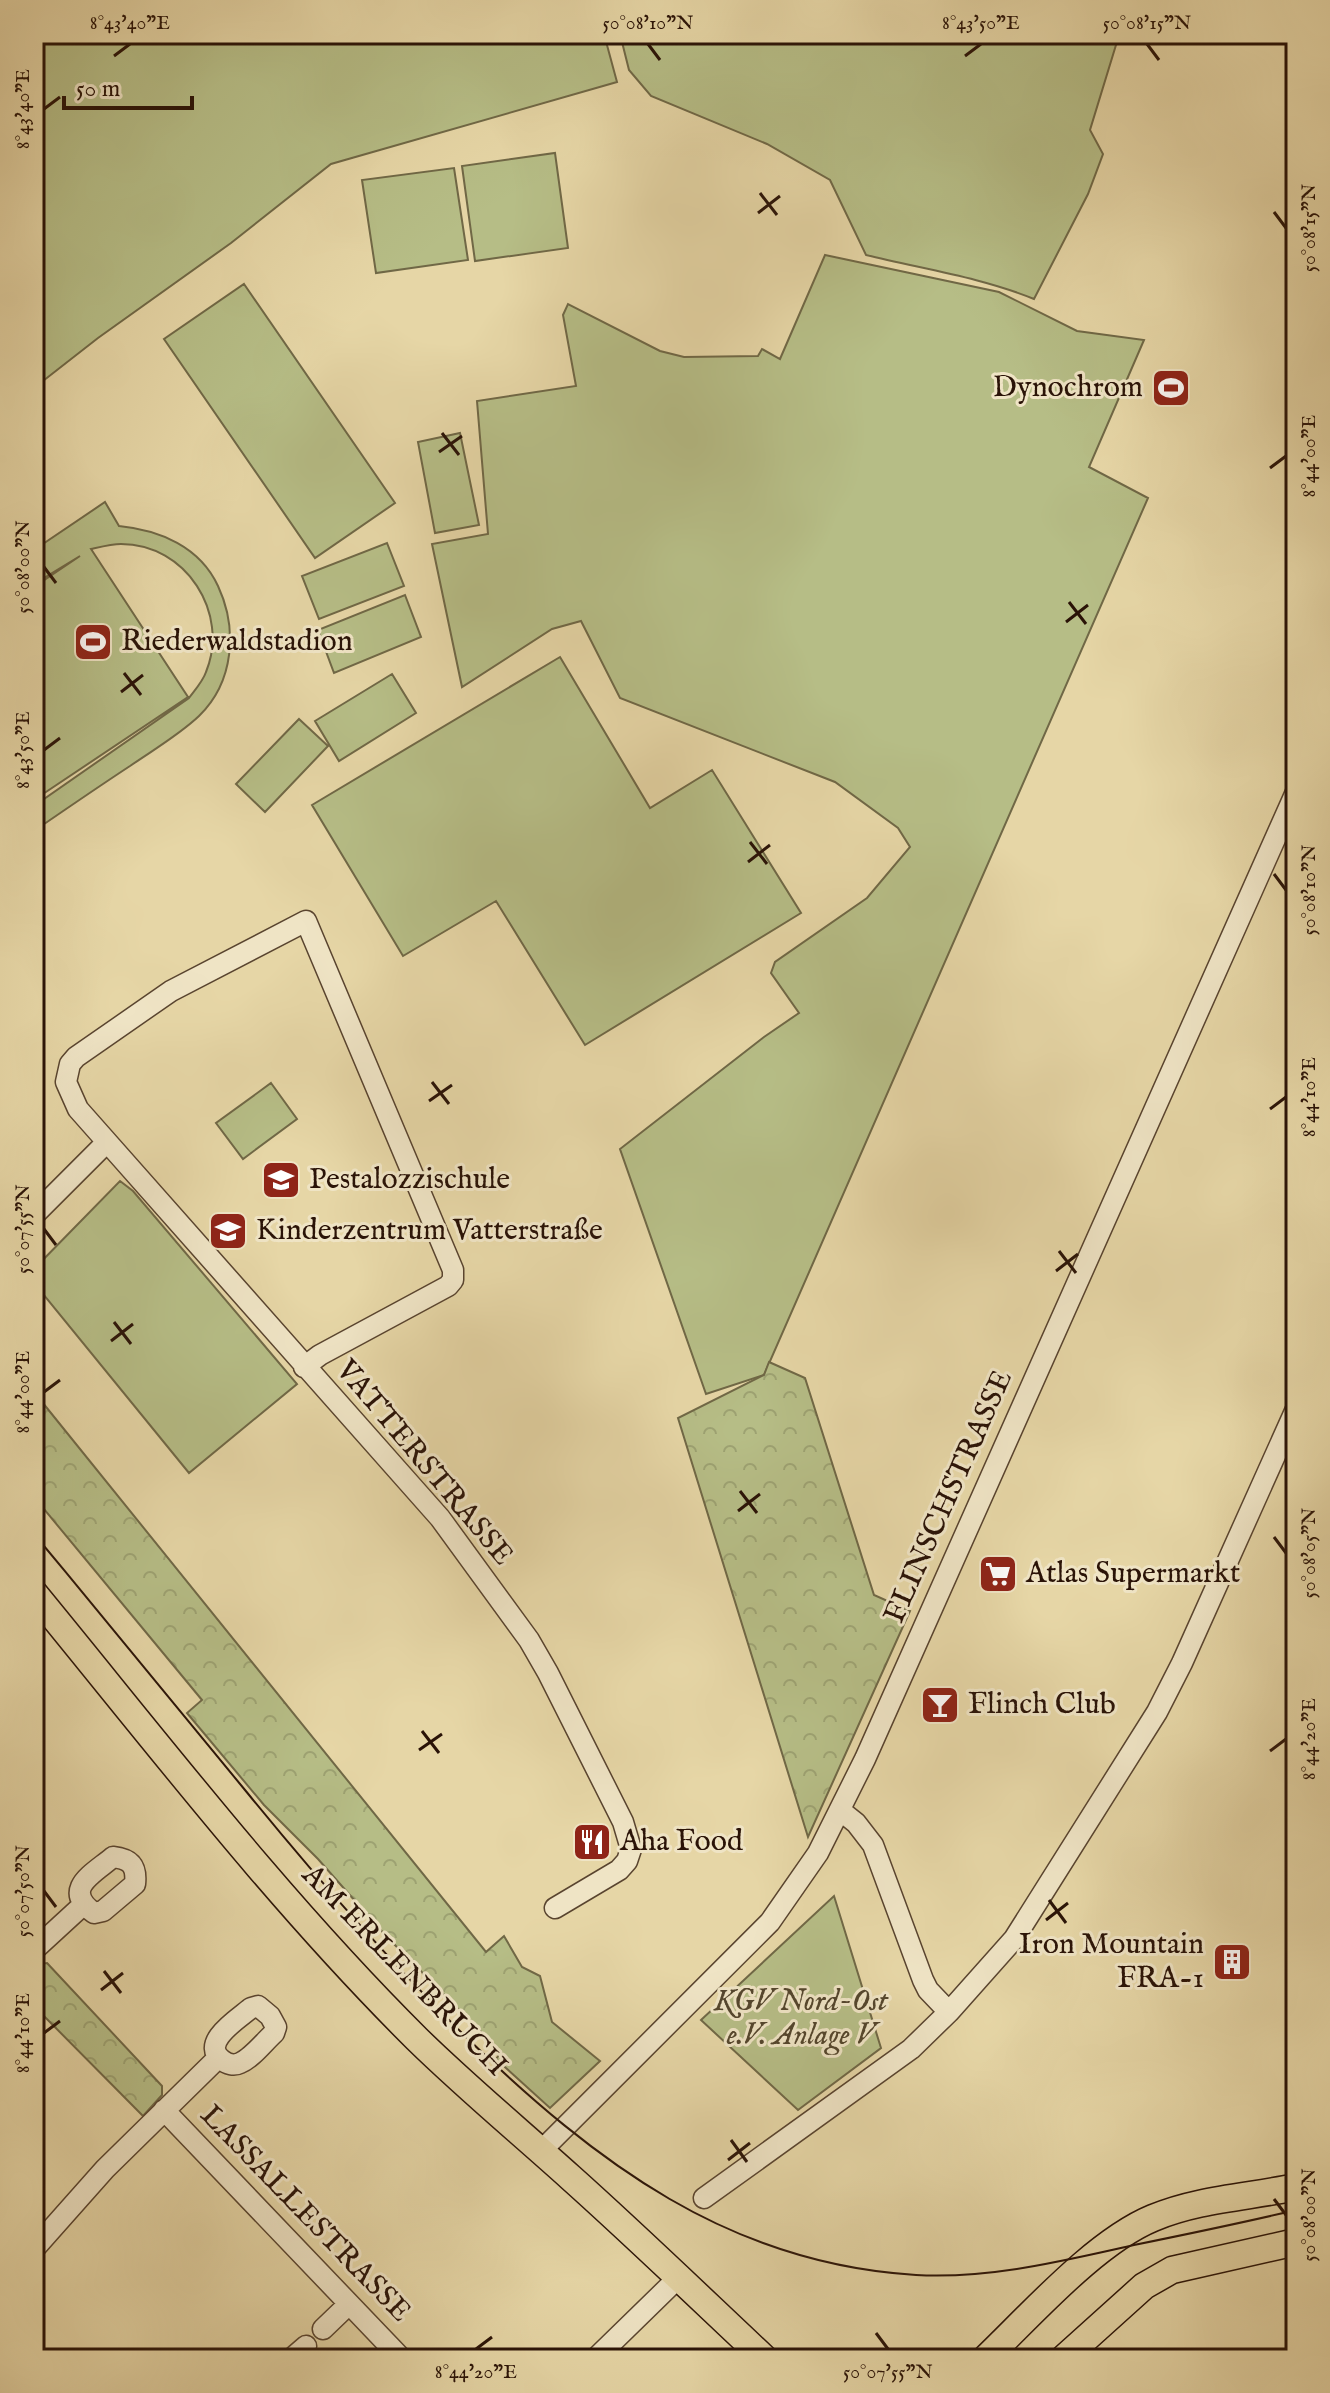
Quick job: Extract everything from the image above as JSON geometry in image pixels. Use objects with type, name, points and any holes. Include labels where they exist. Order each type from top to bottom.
[{"type":"main road","name":"AM ERLENBRUCH","points":[[34,1593],[318,1935],[417,2038],[765,2359]]},
{"type":"main road","points":[[991,2356],[1081,2266],[1132,2229],[1152,2218],[1202,2204],[1296,2187]]},
{"type":"main road","points":[[1063,2359],[1144,2286],[1172,2270],[1296,2242]]},
{"type":"street","name":"FLINSCHSTRASSE","points":[[541,2151],[770,1922],[802,1878],[841,1811],[1296,792]]},
{"type":"street","name":"VATTERSTRASSE","points":[[304,1367],[320,1355],[448,1286],[453,1280],[453,1270],[306,921],[171,991],[76,1057],[67,1072],[68,1091],[78,1109],[304,1367],[440,1518],[529,1640],[569,1711],[623,1822],[631,1849],[627,1861],[619,1870],[555,1908]]},
{"type":"street","points":[[34,1215],[107,1142]]},
{"type":"street","points":[[704,2198],[897,2060],[949,2012],[1014,1939],[1157,1712],[1296,1409]]},
{"type":"street","points":[[841,1811],[856,1823],[873,1845],[923,1980],[928,1990],[949,2012]]},
{"type":"street","points":[[38,1939],[83,1905]]},
{"type":"street","points":[[34,2249],[105,2169],[218,2058]]},
{"type":"street","name":"LASSALLESTRASSE","points":[[164,2110],[402,2359]]},
{"type":"street","points":[[595,2359],[678,2278]]},
{"type":"street","points":[[323,2329],[349,2304]]},
{"type":"green space","points":[[34,34],[604,34],[617,82],[331,164],[231,243],[34,388]]},
{"type":"green space","points":[[620,34],[1125,34],[1116,45],[1090,130],[1103,154],[1088,194],[1034,299],[972,279],[866,255],[830,180],[767,144],[651,96],[629,70]]},
{"type":"green space","points":[[555,153],[568,248],[475,261],[462,166]]},
{"type":"green space","points":[[454,168],[468,260],[376,273],[362,180]]},
{"type":"green space","points":[[825,255],[999,292],[1077,331],[1144,340],[1089,467],[1148,498],[764,1375],[706,1394],[620,1149],[799,1013],[771,973],[775,962],[867,898],[910,847],[898,828],[835,782],[620,698],[581,621],[552,629],[462,687],[432,544],[488,534],[477,401],[576,386],[563,315],[568,304],[660,351],[684,357],[758,356],[762,349],[780,359]]},
{"type":"green space","points":[[244,284],[395,503],[315,558],[164,339]]},
{"type":"green space","points":[[460,433],[479,525],[435,533],[418,442]]},
{"type":"green space","name":"Riederwaldstadion","points":[[105,502],[119,526],[164,536],[190,551],[210,572],[218,586],[228,620],[230,637],[226,671],[211,702],[191,723],[34,831],[34,806],[189,698],[205,675],[212,650],[212,627],[207,606],[197,586],[183,569],[165,556],[144,547],[121,544],[91,549],[188,697],[34,800],[34,587],[80,556],[34,584],[34,550]]},
{"type":"green space","points":[[387,543],[404,586],[319,619],[302,576]]},
{"type":"green space","points":[[405,595],[421,637],[334,673],[318,630]]},
{"type":"green space","points":[[560,657],[650,808],[712,770],[801,913],[585,1045],[496,901],[403,956],[312,805]]},
{"type":"green space","points":[[392,674],[416,713],[339,761],[315,721]]},
{"type":"green space","points":[[299,719],[328,746],[265,812],[236,784]]},
{"type":"green space","points":[[271,1083],[297,1119],[243,1159],[216,1123]]},
{"type":"green space","points":[[120,1181],[133,1191],[297,1384],[189,1473],[34,1283],[34,1269]]},
{"type":"green space","points":[[769,1362],[805,1378],[874,1595],[910,1611],[808,1837],[678,1418],[764,1375]]},
{"type":"green space","points":[[34,1392],[486,1952],[504,1936],[522,1967],[540,1976],[552,2022],[600,2061],[550,2108],[496,2059],[501,2052],[386,1936],[318,1859],[264,1805],[187,1713],[202,1700],[34,1497]]},
{"type":"green space","name":"KGV Nord-Ost e.V. Anlage V","points":[[834,1896],[881,2048],[798,2110],[701,2020]]},
{"type":"green space","points":[[47,1963],[162,2086],[162,2095],[143,2116],[34,2006],[34,1965]]},
{"type":"tram line","points":[[34,1534],[298,1854],[408,1978],[466,2037],[564,2125],[669,2199],[725,2228],[785,2251],[848,2267],[944,2276],[1053,2263],[1296,2210]]},
{"type":"place","name":"Dynochrom","points":[[1171,388]]},
{"type":"place","name":"Riederwaldstadion","points":[[93,642]]},
{"type":"place","name":"Pestalozzischule","points":[[281,1180]]},
{"type":"place","name":"Kinderzentrum Vatterstraße","points":[[228,1231]]},
{"type":"place","name":"Atlas Supermarkt","points":[[998,1574]]},
{"type":"place","name":"Flinch Club","points":[[940,1705]]},
{"type":"place","name":"Aha Food","points":[[592,1842]]},
{"type":"place","name":"Iron Mountain FRA-1","points":[[1232,1962]]}]
